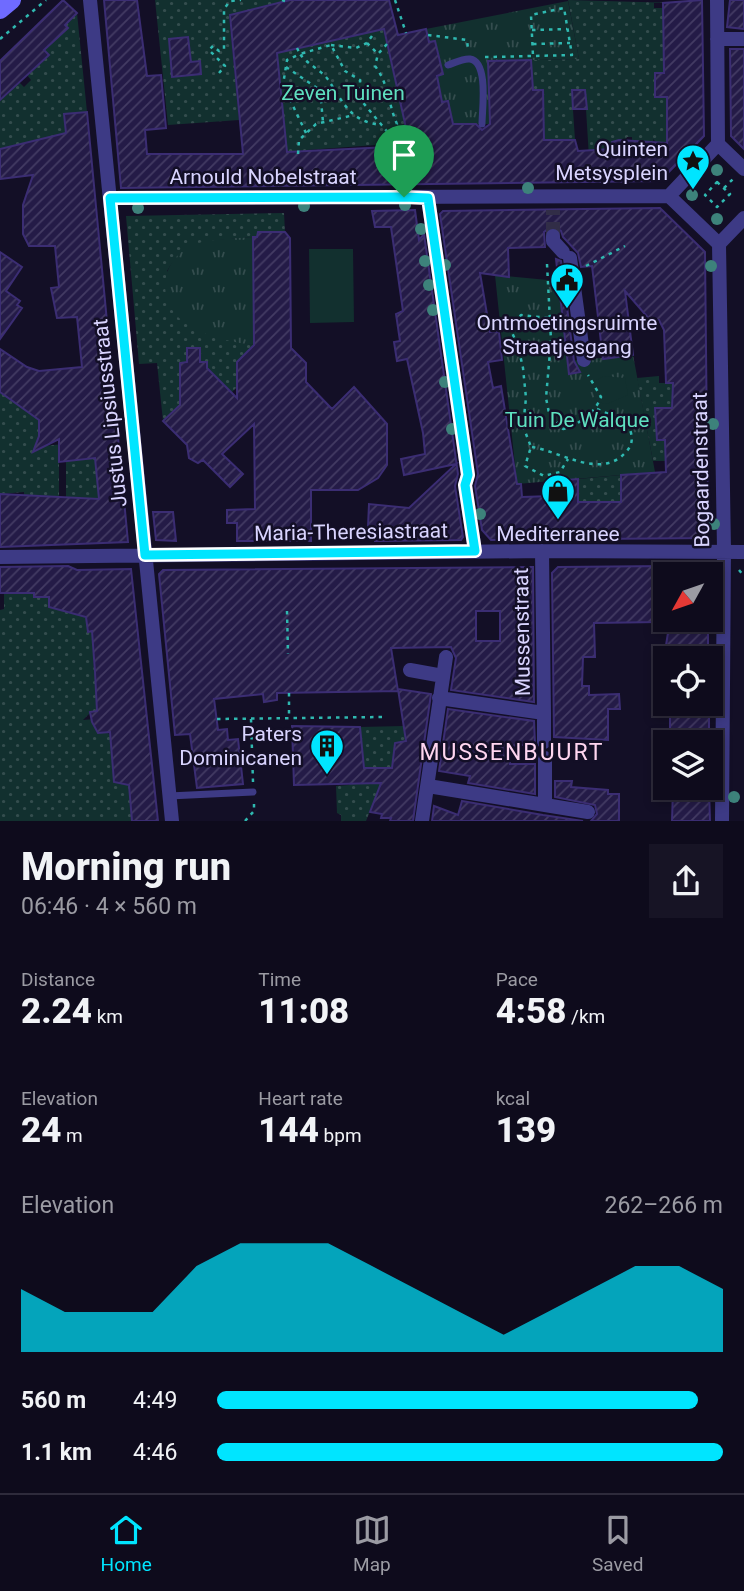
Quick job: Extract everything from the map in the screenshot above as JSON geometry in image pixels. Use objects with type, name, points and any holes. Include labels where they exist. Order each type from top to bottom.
[{"type":"main road","points":[[0,10],[12,0]]},
{"type":"street","name":"Justus Lipsiusstraat","points":[[90,0],[172,821]]},
{"type":"street","points":[[717,0],[718,144],[669,196],[719,244],[744,218]]},
{"type":"street","points":[[718,39],[744,38]]},
{"type":"street","points":[[718,144],[744,169]]},
{"type":"street","name":"Arnould Nobelstraat","points":[[110,198],[428,198],[495,190],[555,203],[669,196]]},
{"type":"street","points":[[428,198],[468,475],[465,485],[475,551]]},
{"type":"street","points":[[553,236],[553,241],[569,261],[584,360]]},
{"type":"street","name":"Bogaardenstraat","points":[[719,244],[724,550],[722,821]]},
{"type":"street","name":"Maria-Theresiastraat","points":[[0,557],[475,551],[744,552]]},
{"type":"street","name":"Mussenstraat","points":[[541,551],[544,742]]},
{"type":"street","points":[[422,821],[446,657]]},
{"type":"street","points":[[410,670],[443,676]]},
{"type":"street","name":"Mussenstraat","points":[[439,698],[544,713]]},
{"type":"street","points":[[545,758],[545,805]]},
{"type":"street","points":[[428,786],[588,812]]},
{"type":"lane","points":[[448,65],[469,59],[477,62],[482,71],[482,124]]},
{"type":"lane","points":[[169,796],[253,792]]},
{"type":"path","points":[[0,39],[46,0]]},
{"type":"path","points":[[219,73],[225,66],[209,50],[213,46],[219,51],[224,49],[223,9],[230,1],[241,0]]},
{"type":"path","points":[[395,0],[406,33]]},
{"type":"path","points":[[477,62],[482,57],[533,56],[572,55],[564,8],[531,15],[533,56]]},
{"type":"path","points":[[532,30],[568,29]]},
{"type":"path","points":[[428,35],[467,40],[469,59]]},
{"type":"path","points":[[306,133],[283,85],[287,60],[331,46],[356,48],[367,43],[372,36]]},
{"type":"path","points":[[367,43],[378,54]]},
{"type":"path","points":[[533,44],[570,43]]},
{"type":"path","points":[[387,44],[378,54],[375,66],[383,76],[388,104],[397,124],[390,135]]},
{"type":"path","points":[[331,46],[345,71],[360,80],[360,99],[390,135],[409,184],[404,197]]},
{"type":"path","points":[[298,48],[306,63],[329,79],[333,91],[354,115],[364,124],[382,125]]},
{"type":"path","points":[[286,66],[320,90],[323,122]]},
{"type":"path","points":[[298,154],[299,140],[306,133],[323,122],[354,115]]},
{"type":"path","points":[[718,181],[730,194],[717,207],[705,195],[718,181]]},
{"type":"path","points":[[569,261],[625,246]]},
{"type":"path","points":[[547,264],[551,340],[546,398],[549,413],[564,429],[597,409],[601,397],[584,360]]},
{"type":"path","points":[[549,275],[558,274]]},
{"type":"path","points":[[548,318],[521,315],[515,318],[510,328],[521,354],[526,398],[523,426],[531,447],[526,466],[534,473],[544,476],[560,472],[568,459]]},
{"type":"path","points":[[531,447],[568,459],[603,466],[620,459],[631,447],[633,436],[627,422],[597,409]]},
{"type":"path","points":[[287,611],[288,654]]},
{"type":"path","points":[[289,693],[289,718]]},
{"type":"path","points":[[216,719],[382,717]]},
{"type":"path","points":[[245,821],[254,811],[251,719]]},
{"type":"green space","points":[[155,0],[290,0],[229,15],[239,120],[168,125]]},
{"type":"green space","points":[[568,0],[677,3],[654,3],[654,8],[665,8],[663,31],[681,73],[655,73],[656,96],[668,97],[678,134],[663,149],[653,139],[654,150],[648,158],[647,142],[632,141],[632,137],[627,137],[613,157],[589,157],[586,109],[573,110],[575,140],[544,146],[544,100],[533,100],[531,60],[579,59]]},
{"type":"green space","name":"Zeven Tuinen","points":[[568,1],[579,59],[488,61],[489,124],[463,124],[449,135],[452,120],[448,101],[442,102],[437,76],[442,74],[435,41],[429,42],[426,29]]},
{"type":"green space","points":[[77,13],[87,112],[64,114],[66,133],[0,149],[0,100],[18,81],[24,87],[31,80],[27,75],[49,55],[44,50],[67,29],[65,25]]},
{"type":"green space","name":"Zeven Tuinen","points":[[383,29],[419,184],[399,184],[389,144],[307,150],[310,185],[291,186],[277,53]]},
{"type":"green space","points":[[284,213],[285,232],[258,232],[257,237],[206,243],[184,252],[174,260],[167,271],[243,343],[254,345],[237,387],[232,392],[207,368],[206,362],[181,363],[195,394],[163,421],[157,363],[139,364],[126,216]]},
{"type":"green space","points":[[253,237],[254,345],[208,334],[181,319],[171,308],[166,294],[166,277],[176,258],[188,247],[200,243]]},
{"type":"green space","points":[[309,249],[353,249],[354,322],[310,323]]},
{"type":"green space","name":"Tuin De Walque","points":[[495,275],[558,281],[567,361],[633,355],[655,472],[517,484]]},
{"type":"green space","points":[[605,376],[625,378],[628,395],[607,404],[597,402],[593,389],[596,380]]},
{"type":"green space","points":[[659,376],[659,383],[673,383],[674,407],[655,409],[657,440],[665,440],[666,461],[653,461],[637,378]]},
{"type":"green space","points":[[0,392],[39,420],[39,436],[44,446],[93,441],[66,461],[66,451],[59,452],[59,503],[24,504],[24,492],[0,494]]},
{"type":"green space","points":[[95,458],[104,506],[66,500],[66,461]]},
{"type":"green space","points":[[621,475],[621,495],[626,502],[578,502],[578,479]]},
{"type":"green space","points":[[4,593],[34,593],[34,597],[49,597],[50,607],[65,611],[85,608],[88,631],[92,631],[94,672],[98,672],[107,710],[91,712],[83,720],[107,718],[106,732],[121,743],[114,782],[137,786],[130,797],[132,821],[0,821],[0,610],[4,609]]},
{"type":"green space","points":[[404,726],[406,741],[395,743],[392,768],[380,768],[381,783],[366,821],[341,821],[341,815],[337,813],[336,786],[349,785],[364,768],[360,727]]},
{"type":"building","points":[[63,0],[77,13],[65,25],[68,28],[44,50],[49,55],[0,100],[0,61]]},
{"type":"building","points":[[104,0],[137,0],[147,76],[161,75],[166,128],[145,130],[147,154],[243,154],[230,15],[290,0],[389,0],[398,35],[426,29],[429,42],[435,41],[443,74],[437,76],[442,102],[448,101],[453,124],[476,124],[482,130],[490,124],[488,61],[531,60],[533,90],[543,90],[544,140],[575,140],[578,151],[612,149],[612,142],[619,140],[667,143],[667,97],[655,97],[655,73],[664,73],[663,3],[702,0],[704,136],[660,181],[121,188]],"holes":[[[384,29],[410,146],[287,152],[277,53]]]},
{"type":"building","points":[[730,0],[744,0],[744,29],[727,27]]},
{"type":"building","points":[[188,37],[191,62],[200,61],[201,74],[172,77],[169,39]]},
{"type":"building","points":[[730,49],[744,49],[744,149],[731,136]]},
{"type":"building","points":[[572,90],[585,90],[587,109],[573,109]]},
{"type":"building","points":[[87,112],[128,542],[0,547],[0,494],[99,499],[95,458],[59,462],[59,439],[33,452],[39,436],[39,420],[0,392],[0,349],[27,367],[39,371],[82,367],[77,317],[57,318],[51,288],[59,287],[55,246],[29,246],[23,234],[23,205],[33,175],[0,179],[0,149],[66,133],[64,114]]},
{"type":"building","points":[[660,208],[705,252],[708,538],[491,540],[482,530],[475,486],[478,474],[440,214],[443,211]],"holes":[[[552,226],[561,231],[578,253],[581,267],[592,266],[603,359],[633,355],[625,291],[650,320],[659,320],[664,330],[666,383],[673,383],[672,408],[655,408],[657,440],[665,440],[666,472],[621,475],[621,502],[578,502],[578,479],[552,481],[552,496],[522,497],[521,484],[517,484],[501,386],[493,388],[488,362],[502,360],[499,332],[490,332],[480,273],[509,277],[508,248],[545,247],[544,232]]]},
{"type":"building","points":[[415,210],[419,240],[424,234],[458,474],[455,486],[463,537],[461,540],[375,541],[375,535],[370,535],[368,527],[369,504],[409,508],[456,464],[404,475],[401,459],[425,454],[423,433],[407,359],[397,361],[394,342],[400,341],[396,314],[403,311],[391,227],[375,227],[372,211]]},
{"type":"building","points":[[258,232],[285,232],[290,238],[291,348],[306,363],[306,382],[332,409],[354,387],[387,424],[387,465],[378,478],[358,490],[311,490],[311,541],[237,541],[237,523],[227,523],[227,510],[255,509],[254,424],[222,454],[243,474],[230,487],[203,460],[198,463],[189,458],[187,445],[163,421],[180,405],[180,363],[187,362],[187,348],[200,348],[200,362],[207,362],[207,368],[237,398],[237,362],[254,345],[253,237],[257,237]]},
{"type":"building","points":[[0,252],[22,267],[6,291],[20,301],[17,305],[22,308],[0,339]]},
{"type":"building","points":[[556,259],[561,261],[574,361],[580,372],[569,374]]},
{"type":"building","points":[[153,512],[173,512],[176,541],[156,540]]},
{"type":"building","points":[[68,566],[77,570],[131,569],[158,821],[132,821],[129,785],[114,782],[110,732],[98,733],[92,722],[90,712],[97,711],[95,672],[92,631],[88,632],[86,617],[49,607],[49,597],[34,597],[34,593],[0,593],[0,567]]},
{"type":"building","points":[[653,566],[653,622],[594,623],[595,657],[583,657],[582,686],[589,686],[589,695],[619,694],[620,709],[608,709],[608,740],[554,737],[552,573],[558,567]]},
{"type":"building","points":[[533,567],[534,702],[451,690],[456,658],[451,647],[391,648],[398,691],[277,693],[277,700],[264,702],[263,694],[214,699],[218,730],[227,729],[228,740],[238,739],[243,784],[197,788],[190,734],[175,735],[159,574],[163,570]],"holes":[[[476,611],[500,611],[500,641],[476,641]]]},
{"type":"building","points":[[668,632],[708,632],[708,646],[666,646]]},
{"type":"building","points":[[398,689],[431,694],[413,821],[390,821],[391,818],[381,818],[382,814],[370,812],[381,783],[294,785],[292,726],[360,727],[364,768],[392,768],[395,743],[406,741]]},
{"type":"building","points":[[448,709],[534,721],[535,744],[510,746],[510,764],[535,764],[535,794],[468,783],[470,776],[439,771]]},
{"type":"building","points":[[670,716],[709,716],[709,730],[670,730]]},
{"type":"building","points":[[555,781],[572,781],[571,787],[608,790],[608,794],[619,794],[619,821],[591,821],[597,814],[595,805],[555,797]]},
{"type":"building","points":[[673,800],[709,800],[710,821],[672,821]]},
{"type":"building","points":[[462,801],[583,821],[432,821],[434,806],[458,815]]},
{"type":"tunnel","points":[[553,210],[553,236]]},
{"type":"place","name":"Quinten Metsysplein","points":[[693,191]]},
{"type":"place","name":"Ontmoetingsruimte Straatjesgang","points":[[567,310]]},
{"type":"place","name":"Mediterranee","points":[[558,521]]},
{"type":"place","name":"Paters Dominicanen","points":[[327,776]]},
{"type":"district","name":"MUSSENBUURT","points":[[512,752]]},
{"type":"route","points":[[404,197],[428,198],[452,382],[468,475],[465,485],[475,551],[145,555],[110,198],[404,197]]}]
